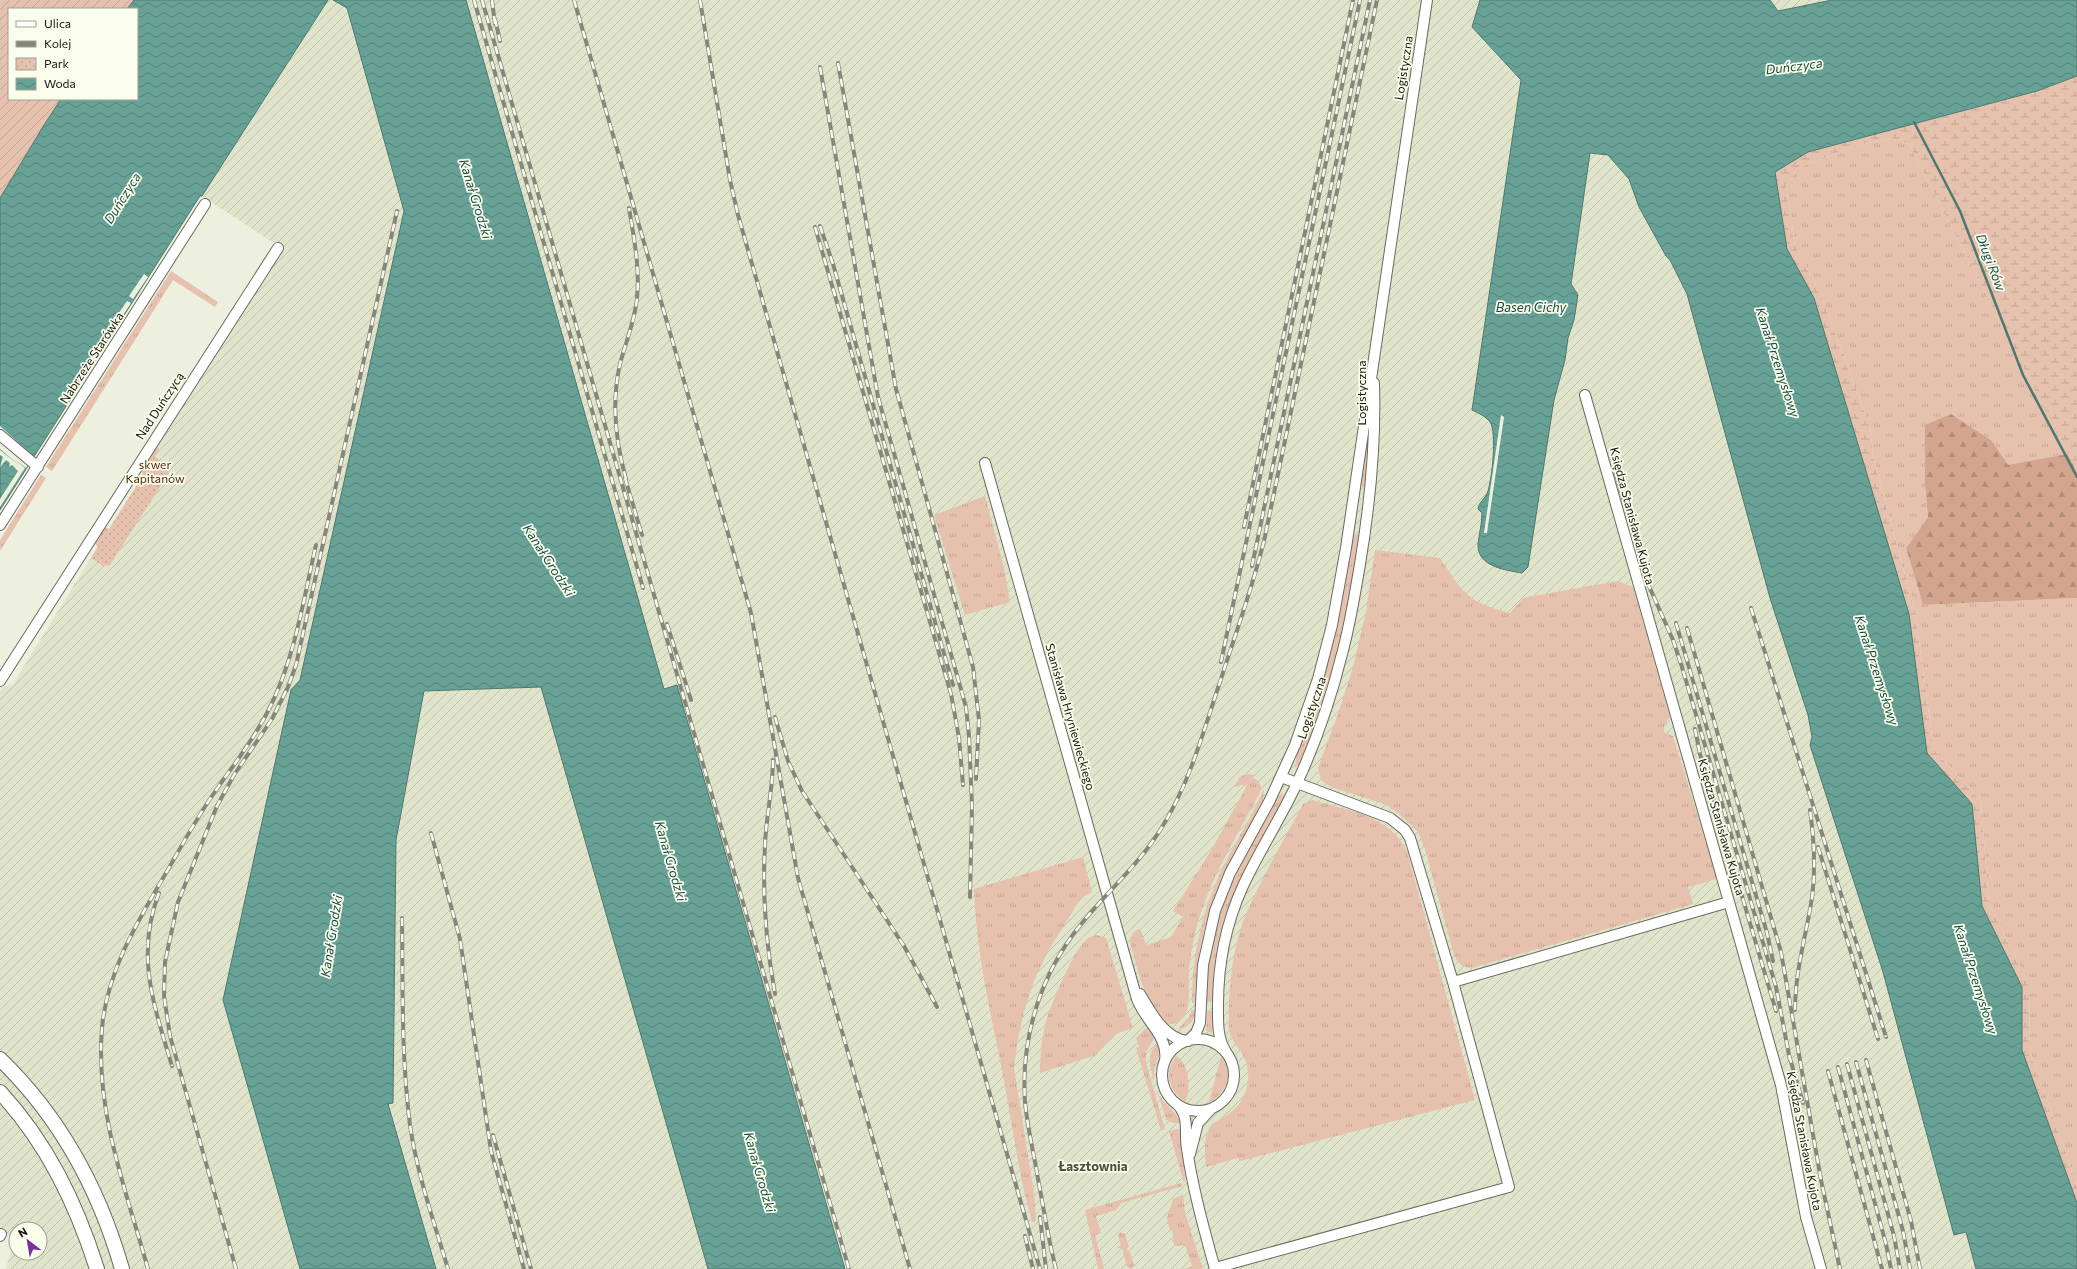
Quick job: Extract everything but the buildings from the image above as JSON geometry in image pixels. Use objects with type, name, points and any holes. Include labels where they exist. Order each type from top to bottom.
[{"type":"main road","points":[[0,1059],[38,1100],[72,1149],[96,1196],[122,1269]]},
{"type":"main road","points":[[0,1092],[33,1131],[53,1163],[76,1208],[98,1269]]},
{"type":"street","name":"Logistyczna","points":[[1188,1041],[1196,1032],[1201,1021],[1204,957],[1218,902],[1230,873],[1281,778],[1309,708],[1332,625],[1346,548],[1427,0]]},
{"type":"street","name":"Nabrzeże Starówka","points":[[0,525],[34,464],[86,382],[205,204]]},
{"type":"street","name":"Nad Duńczycą","points":[[0,681],[278,248]]},
{"type":"street","name":"Logistyczna","points":[[1226,1052],[1219,1035],[1218,992],[1221,960],[1227,929],[1243,885],[1297,783],[1320,727],[1338,669],[1356,592],[1372,476],[1375,423],[1375,353]]},
{"type":"street","name":"Księdza Stanisława Kujota","points":[[1585,395],[1781,1085],[1806,1217],[1821,1269]]},
{"type":"street","points":[[0,435],[34,464]]},
{"type":"street","name":"Stanisława Hryniewieckiego","points":[[985,463],[1139,1005],[1164,1043],[1165,1061]]},
{"type":"street","points":[[1189,1166],[1191,1149],[1198,1125],[1203,1116],[1226,1098],[1234,1082],[1233,1065],[1226,1052],[1219,1045],[1198,1039],[1188,1041],[1176,1047],[1165,1061],[1162,1075],[1164,1086],[1170,1098],[1178,1105],[1186,1119],[1185,1138],[1189,1166],[1193,1190],[1215,1268],[1509,1187],[1414,845],[1406,830],[1394,820],[1380,813],[1281,778]]},
{"type":"street","points":[[1453,982],[1728,902]]},
{"type":"street","name":"Stanisława Hryniewieckiego","points":[[1132,978],[1149,1009],[1164,1027],[1176,1038],[1188,1041]]},
{"type":"street","points":[[1178,1105],[1195,1111],[1212,1108]]},
{"type":"shaded area","points":[[328,0],[333,0],[347,8],[404,211],[300,680],[291,690],[223,1000],[300,1269],[6,1269],[8,1261],[48,1261],[48,1221],[8,1221],[8,1235],[0,1234],[0,692],[3,687],[13,684],[91,558],[103,566],[110,565],[169,473],[168,465],[155,457],[156,446],[221,336],[284,250],[202,196]]},
{"type":"shaded area","points":[[466,0],[1480,0],[1472,27],[1521,80],[1472,409],[1489,422],[1494,437],[1489,489],[1478,509],[1482,513],[1479,539],[1486,563],[1498,568],[1522,573],[1554,400],[1565,360],[1568,338],[1574,320],[1578,295],[1571,284],[1590,153],[1608,155],[1629,179],[1639,207],[1666,256],[1670,260],[1687,294],[1770,598],[1808,715],[1812,737],[1810,745],[1883,972],[1954,1235],[1966,1231],[1976,1269],[845,1269],[677,686],[664,689]]},
{"type":"shaded area","points":[[1770,0],[1832,0],[1778,11]]},
{"type":"shaded area","points":[[542,687],[708,1269],[436,1269],[388,1104],[393,1102],[396,840],[424,691]]},
{"type":"green space","points":[[0,0],[134,0],[128,8],[8,8],[8,100],[60,100],[0,198]]},
{"type":"green space","points":[[2077,76],[2077,472],[1909,144],[1891,138],[1855,146],[1798,168],[1786,186],[1795,245],[1821,295],[1870,427],[1873,456],[1915,612],[1934,750],[1981,801],[1989,904],[2030,987],[2029,1049],[2077,1184],[2077,1203],[2022,1050],[2022,987],[1982,906],[1972,804],[1927,753],[1909,614],[1814,298],[1787,249],[1775,171],[1808,152],[2037,91]]},
{"type":"green space","points":[[1891,138],[1909,144],[2068,454],[2008,466],[1992,441],[1925,485],[1928,517],[1906,548],[1923,605],[2077,598],[2077,1184],[2029,1049],[2030,987],[1989,904],[1981,801],[1934,750],[1915,612],[1873,456],[1870,427],[1821,295],[1795,245],[1786,186],[1798,168],[1855,146]]},
{"type":"green space","points":[[171,271],[218,302],[215,307],[173,280],[52,471],[46,467]]},
{"type":"green space","points":[[1951,414],[1992,441],[2008,465],[2068,454],[2077,472],[2077,598],[1923,605],[1906,548],[1928,517],[1925,485],[1925,425]]},
{"type":"green space","points":[[1367,442],[1366,487],[1360,486]]},
{"type":"green space","name":"skwer Kapitanów","points":[[156,446],[159,448],[155,457],[168,465],[169,473],[110,565],[103,566],[91,558],[98,546],[94,543],[104,527],[109,529],[143,475],[141,470]]},
{"type":"green space","points":[[41,475],[46,478],[0,551],[0,540]]},
{"type":"green space","points":[[985,496],[1004,568],[1010,602],[965,615],[934,515]]},
{"type":"green space","points":[[1353,534],[1359,535],[1341,634],[1328,682],[1306,750],[1295,768],[1297,753],[1317,700],[1335,636]]},
{"type":"green space","points":[[1375,550],[1440,558],[1455,581],[1468,595],[1484,605],[1510,613],[1523,598],[1618,581],[1633,587],[1670,717],[1664,725],[1664,732],[1673,736],[1717,879],[1688,887],[1693,904],[1472,968],[1465,967],[1458,962],[1453,952],[1425,849],[1418,832],[1397,812],[1384,804],[1331,787],[1321,780],[1318,768],[1353,667],[1366,612]]},
{"type":"green space","points":[[1246,774],[1254,775],[1253,778],[1258,781],[1262,788],[1222,863],[1198,922],[1189,970],[1188,1009],[1179,1022],[1169,1024],[1161,1017],[1148,998],[1130,943],[1132,934],[1140,929],[1146,945],[1171,937],[1183,917],[1173,911],[1212,849],[1245,789],[1247,784],[1234,787],[1240,777]]},
{"type":"green space","points":[[1264,789],[1263,801],[1225,870],[1212,902],[1203,935],[1197,968],[1195,1003],[1192,1003],[1192,985],[1196,950],[1209,900],[1223,867]]},
{"type":"green space","points":[[1283,792],[1282,802],[1247,865],[1225,915],[1216,949],[1212,1002],[1206,1002],[1207,974],[1211,948],[1227,897],[1262,824],[1275,800]]},
{"type":"green space","points":[[1312,800],[1349,810],[1374,819],[1385,825],[1394,833],[1405,848],[1475,1100],[1240,1161],[1238,1158],[1206,1167],[1206,1136],[1210,1127],[1216,1121],[1235,1109],[1246,1091],[1247,1085],[1247,1064],[1229,1030],[1229,999],[1232,967],[1243,922],[1275,855],[1303,804]]},
{"type":"green space","points":[[1083,857],[1092,892],[1081,898],[1048,951],[1034,981],[1024,1012],[1018,1039],[1014,1068],[1034,1193],[1036,1221],[1032,1222],[1019,1165],[1006,1089],[984,980],[975,912],[974,889]]},
{"type":"green space","points":[[1096,935],[1106,938],[1133,1028],[1115,1034],[1096,1055],[1040,1073],[1044,1031],[1054,1000],[1076,953],[1087,939]]},
{"type":"green space","points":[[1192,1010],[1195,1010],[1195,1014],[1192,1021],[1185,1027],[1178,1029],[1189,1017]]},
{"type":"green space","points":[[1207,1011],[1212,1011],[1212,1033],[1206,1031]]},
{"type":"green space","points":[[1146,1028],[1151,1028],[1156,1035],[1146,1052],[1146,1063],[1165,1129],[1161,1130],[1136,1048],[1139,1047],[1136,1038]]},
{"type":"green space","points":[[1159,1043],[1161,1051],[1155,1065],[1154,1081],[1150,1065],[1150,1055]]},
{"type":"green space","points":[[1176,1056],[1184,1064],[1188,1077],[1189,1084],[1185,1102],[1175,1092],[1170,1080],[1170,1068]]},
{"type":"green space","points":[[1221,1057],[1227,1070],[1227,1082],[1216,1098],[1210,1102],[1209,1101]]},
{"type":"green space","points":[[1158,1093],[1177,1115],[1181,1123],[1172,1123],[1166,1119]]},
{"type":"green space","points":[[1177,1129],[1182,1131],[1184,1183],[1169,1131]]},
{"type":"green space","points":[[1181,1183],[1182,1186],[1121,1203],[1116,1210],[1096,1216],[1101,1233],[1095,1235],[1104,1269],[1098,1269],[1085,1210]]},
{"type":"green space","points":[[1183,1195],[1185,1213],[1203,1269],[1185,1269],[1192,1266],[1185,1245],[1175,1246],[1172,1240],[1174,1239],[1172,1230],[1170,1231],[1167,1218],[1173,1199]]},
{"type":"green space","points":[[1120,1232],[1125,1234],[1129,1247],[1127,1248],[1128,1252],[1130,1252],[1134,1265],[1131,1269],[1127,1267],[1122,1248],[1117,1248],[1121,1245],[1118,1235]]},
{"type":"water","name":"Duńczyca","points":[[134,0],[328,0],[202,196],[200,196],[0,510],[0,198],[60,100],[138,100],[138,8],[128,8]]},
{"type":"water","name":"Kanał Grodzki","points":[[333,0],[466,0],[664,689],[677,685],[845,1269],[708,1269],[541,687],[424,691],[396,840],[393,1103],[388,1104],[436,1269],[300,1269],[223,1000],[291,690],[300,680],[404,211],[347,8]]},
{"type":"water","points":[[1480,0],[1770,0],[1778,11],[1832,0],[2077,0],[2077,76],[2037,91],[1808,152],[1775,172],[1787,249],[1814,298],[1909,614],[1927,753],[1972,804],[1982,906],[2022,987],[2022,1050],[2077,1203],[2077,1269],[1976,1269],[1966,1232],[1954,1235],[1883,972],[1810,745],[1812,737],[1808,715],[1770,598],[1687,294],[1670,260],[1666,256],[1639,207],[1629,179],[1608,155],[1590,153],[1571,284],[1578,295],[1574,320],[1568,338],[1565,360],[1554,400],[1528,567],[1522,573],[1501,569],[1487,562],[1482,558],[1479,552],[1478,544],[1482,513],[1478,509],[1479,505],[1487,494],[1490,485],[1493,456],[1493,436],[1490,422],[1484,416],[1472,410],[1521,80],[1472,27]]},
{"type":"pier","points":[[144,274],[148,277],[133,299],[129,296]]},
{"type":"pier","points":[[127,301],[131,303],[116,326],[112,323]]},
{"type":"pier","points":[[110,327],[114,330],[99,352],[95,349]]},
{"type":"pier","points":[[93,354],[97,356],[82,379],[78,376]]},
{"type":"pier","points":[[1501,415],[1504,417],[1487,533],[1484,533]]},
{"type":"pier","points":[[0,426],[34,457],[26,468],[13,458],[25,468],[0,507],[0,499],[18,471],[12,465],[9,467],[10,463],[6,460],[0,467],[3,457],[0,455],[0,450],[21,467],[0,449]]},
{"type":"waterway","name":"Długi Rów","points":[[1914,122],[1960,211],[2023,375],[2077,477]]},
{"type":"railway","points":[[474,0],[643,588]]},
{"type":"railway","points":[[482,0],[849,1269]]},
{"type":"railway","points":[[492,0],[495,24]]},
{"type":"railway","points":[[574,0],[751,613],[798,878],[910,1269]]},
{"type":"railway","points":[[700,0],[730,180],[738,215],[1040,1269]]},
{"type":"railway","points":[[1244,527],[1353,0]]},
{"type":"railway","points":[[1221,662],[1360,0]]},
{"type":"railway","points":[[1252,566],[1370,0]]},
{"type":"railway","points":[[1056,1269],[1048,1235],[1025,1101],[1024,1079],[1026,1057],[1034,1014],[1050,973],[1072,936],[1083,921],[1144,853],[1165,822],[1190,771],[1202,736],[1249,594],[1264,541],[1377,0]]},
{"type":"railway","points":[[495,19],[500,41]]},
{"type":"railway","points":[[838,63],[896,389],[973,667],[979,720],[976,779]]},
{"type":"railway","points":[[820,67],[878,397],[966,707],[969,736],[972,806],[970,897]]},
{"type":"railway","points":[[626,479],[619,449],[615,405],[618,375],[633,321],[638,287],[635,242],[629,208]]},
{"type":"railway","points":[[236,1269],[170,1036],[164,996],[165,962],[178,902],[217,806],[234,775],[272,719],[288,687],[296,665],[397,211]]},
{"type":"railway","points":[[820,226],[833,264],[953,685]]},
{"type":"railway","points":[[815,227],[951,694],[959,738],[963,785]]},
{"type":"railway","points":[[1616,474],[1649,586],[1673,640],[1682,667],[1776,987],[1790,1060]]},
{"type":"railway","points":[[625,478],[642,535]]},
{"type":"railway","points":[[148,1269],[114,1150],[103,1090],[101,1059],[102,1028],[105,1007],[110,986],[125,947],[145,909],[188,834],[212,796],[256,733],[268,711],[292,650],[316,545]]},
{"type":"railway","points":[[1751,608],[1886,1037]]},
{"type":"railway","points":[[1676,623],[1767,933],[1773,961]]},
{"type":"railway","points":[[667,624],[691,700]]},
{"type":"railway","points":[[1687,628],[1781,952],[1821,1180],[1840,1269]]},
{"type":"railway","points":[[775,717],[788,761],[802,791],[904,946],[937,1007]]},
{"type":"railway","points":[[1695,729],[1700,754],[1776,1011]]},
{"type":"railway","points":[[773,760],[764,864],[764,901],[769,957],[775,994]]},
{"type":"railway","points":[[1795,1010],[1795,996],[1810,912],[1814,876],[1813,832],[1810,810]]},
{"type":"railway","points":[[431,833],[460,939],[491,1151],[524,1269]]},
{"type":"railway","points":[[1818,847],[1878,1039]]},
{"type":"railway","points":[[159,893],[152,916],[148,938],[148,959],[154,1001],[172,1066]]},
{"type":"railway","points":[[402,918],[405,1073],[410,1125],[421,1180],[448,1269]]},
{"type":"railway","points":[[1789,1055],[1803,1103]]},
{"type":"railway","points":[[1866,1060],[1911,1221],[1920,1269]]},
{"type":"railway","points":[[1856,1062],[1903,1231],[1910,1269]]},
{"type":"railway","points":[[1847,1064],[1894,1236],[1900,1269]]},
{"type":"railway","points":[[1838,1067],[1886,1244],[1891,1269]]},
{"type":"railway","points":[[1828,1071],[1882,1269]]},
{"type":"railway","points":[[493,1135],[531,1269]]},
{"type":"railway","points":[[1040,1217],[1046,1269]]},
{"type":"railway","points":[[1025,1236],[1033,1269]]},
{"type":"district","name":"Łasztownia","points":[[1093,1166]]},
{"type":"water label","name":"Basen Cichy","points":[[1531,307]]},
{"type":"water label","name":"Kanał Przemysłowy","points":[[1778,362]]},
{"type":"water label","name":"Kanał Przemysłowy","points":[[1877,670]]},
{"type":"water label","name":"Kanał Przemysłowy","points":[[1976,979]]}]
